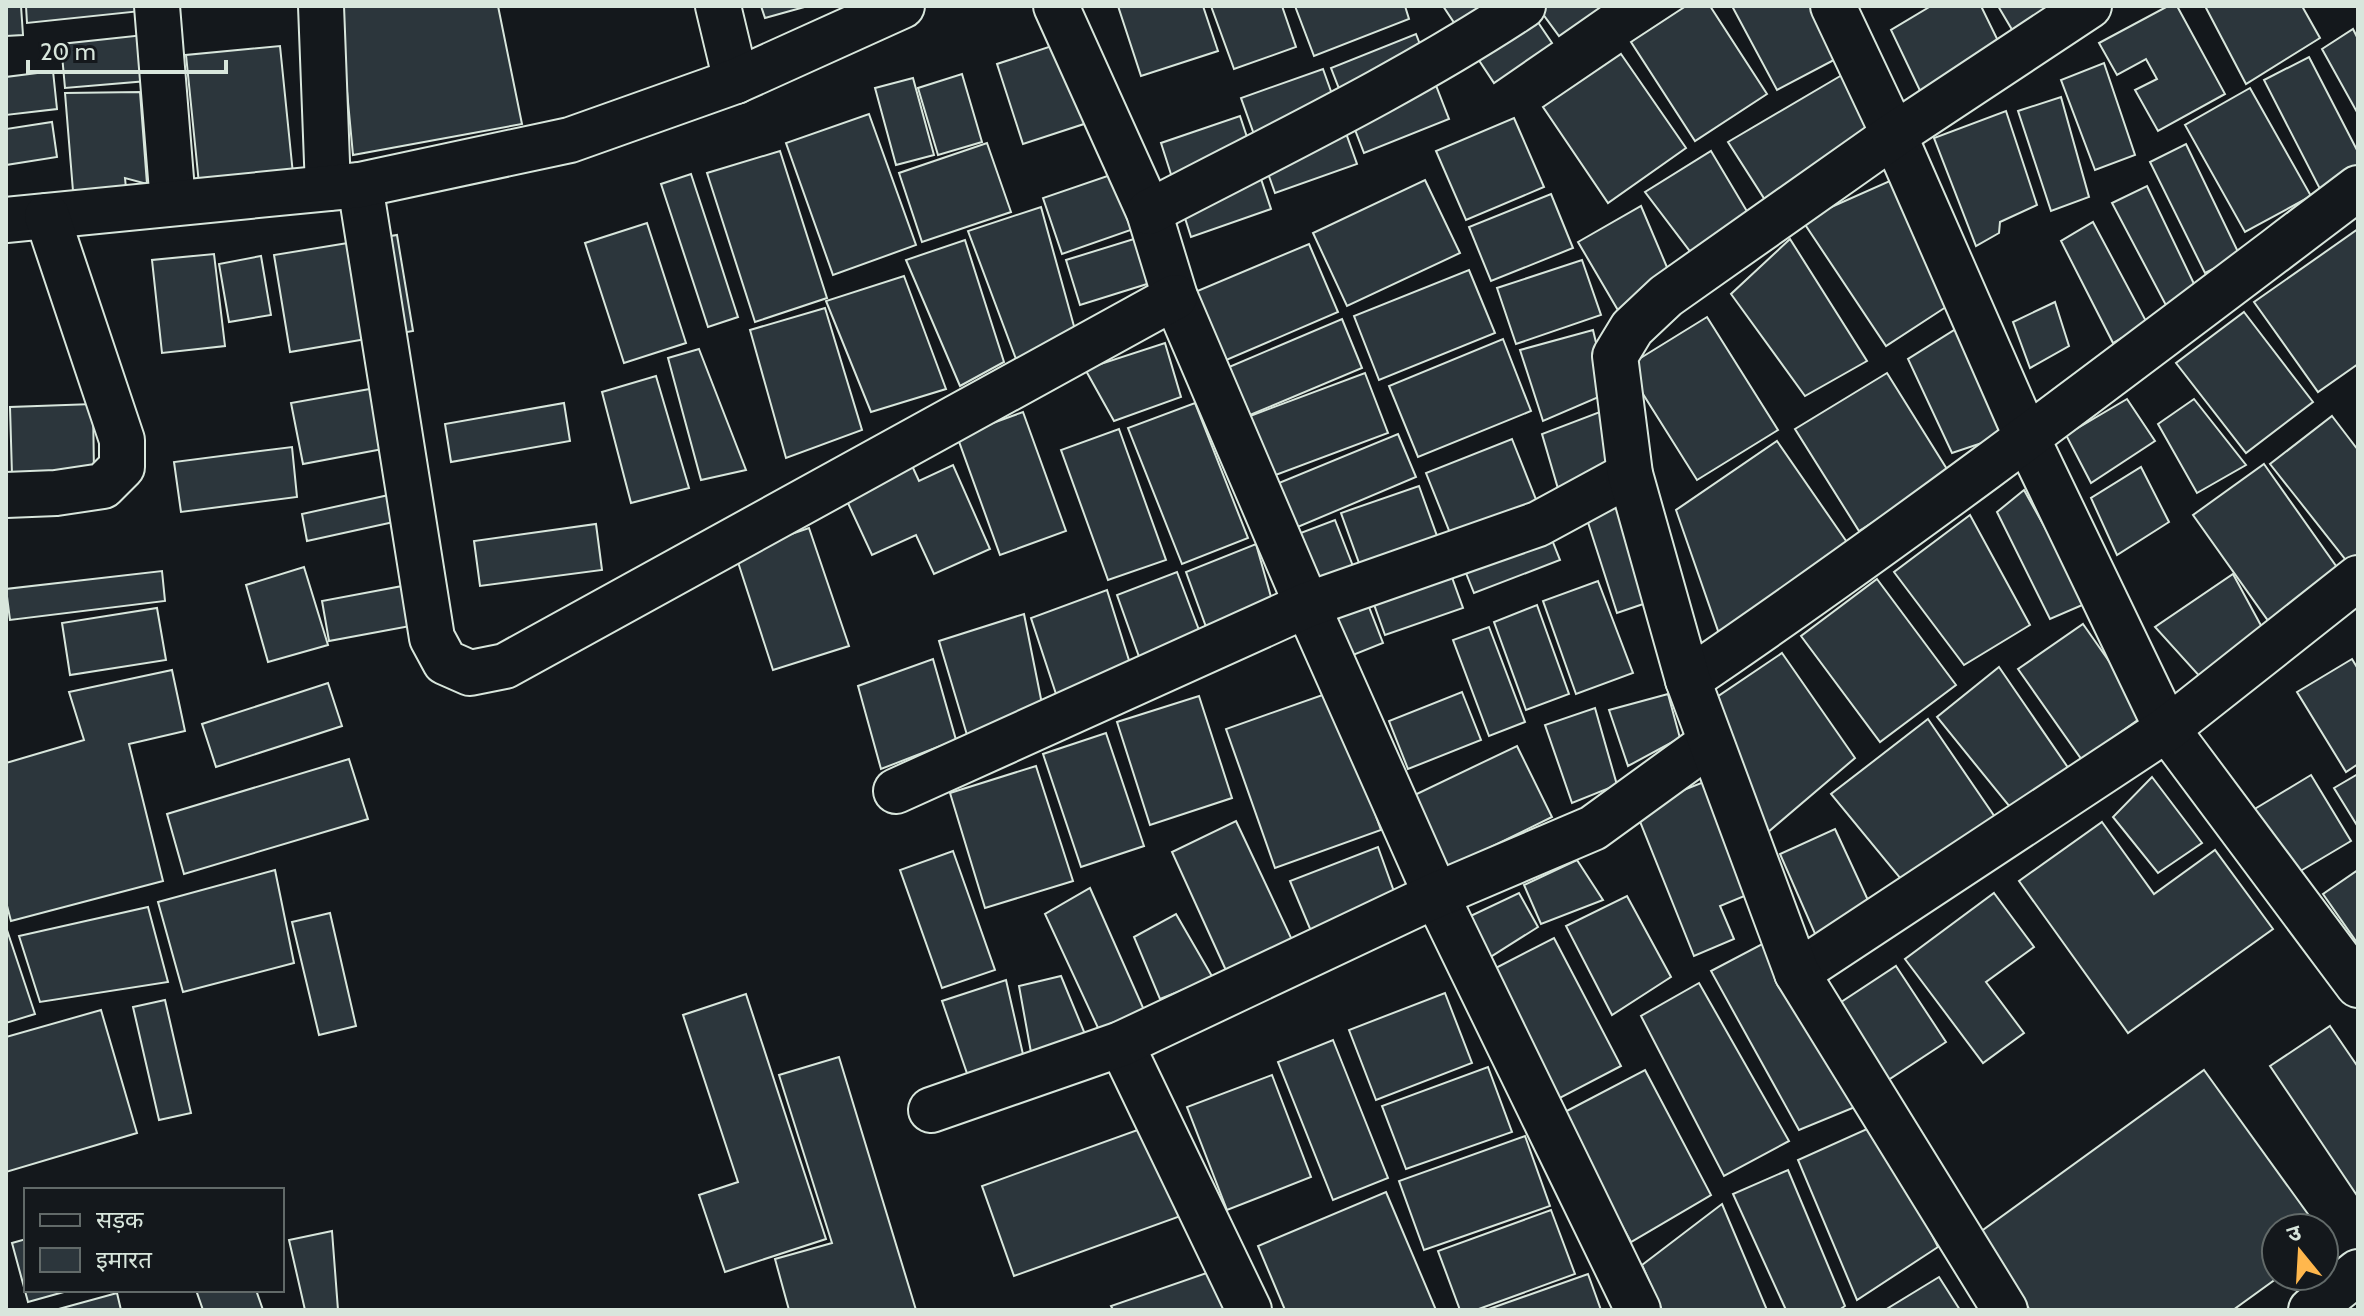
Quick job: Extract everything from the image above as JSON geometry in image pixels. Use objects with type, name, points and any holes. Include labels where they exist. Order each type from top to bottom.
[{"type":"main road","points":[[157,6],[173,203]]},
{"type":"main road","points":[[321,6],[344,186],[432,638],[445,662],[470,673],[505,666],[1175,297]]},
{"type":"main road","points":[[718,6],[736,81]]},
{"type":"main road","points":[[6,495],[56,493],[103,486],[122,467],[122,440],[27,218],[344,186],[570,140],[736,81],[902,6]]},
{"type":"main road","points":[[1056,6],[1149,212],[1175,297],[1436,895],[1638,1310]]},
{"type":"main road","points":[[1149,212],[1354,105],[1475,38],[1523,6]]},
{"type":"main road","points":[[1833,6],[1894,135],[2027,438],[2167,729],[2358,985]]},
{"type":"main road","points":[[2005,1310],[1797,973],[1688,680],[1630,474],[1615,356],[1632,328],[1666,296],[1894,135],[2089,6]]},
{"type":"main road","points":[[1688,680],[1789,611],[2027,438],[2358,188]]},
{"type":"main road","points":[[896,791],[1307,605],[1538,524],[1630,474]]},
{"type":"main road","points":[[1797,973],[2167,729],[2358,578]]},
{"type":"main road","points":[[931,1110],[1121,1044],[1436,895],[1593,828],[1710,743]]},
{"type":"main road","points":[[1121,1044],[1249,1310]]},
{"type":"main road","points":[[2311,1310],[2358,1272]]},
{"type":"building","points":[[6,6],[21,6],[23,35],[6,36]]},
{"type":"building","points":[[26,6],[150,6],[151,10],[27,23]]},
{"type":"building","points":[[339,6],[498,6],[522,124],[353,155]]},
{"type":"building","points":[[761,6],[808,6],[765,18]]},
{"type":"building","points":[[1118,6],[1203,6],[1218,51],[1141,76]]},
{"type":"building","points":[[1211,6],[1282,6],[1296,47],[1234,69]]},
{"type":"building","points":[[1295,6],[1405,6],[1409,19],[1314,56]]},
{"type":"building","points":[[1443,6],[1527,6],[1552,43],[1494,83]]},
{"type":"building","points":[[1537,6],[1602,6],[1559,36]]},
{"type":"building","points":[[1686,6],[1710,6],[1767,94],[1695,141],[1631,42]]},
{"type":"building","points":[[1732,6],[1827,6],[1851,51],[1777,90]]},
{"type":"building","points":[[1931,6],[1981,6],[2003,51],[1924,99],[1891,30]]},
{"type":"building","points":[[1998,6],[2066,6],[2017,38]]},
{"type":"building","points":[[2168,6],[2177,6],[2225,94],[2158,131],[2135,90],[2157,79],[2146,59],[2117,75],[2099,43]]},
{"type":"building","points":[[2205,6],[2302,6],[2320,38],[2246,84]]},
{"type":"building","points":[[2353,29],[2358,39],[2358,114],[2322,49]]},
{"type":"building","points":[[153,34],[159,80],[65,88],[61,44]]},
{"type":"building","points":[[1416,34],[1449,119],[1364,153],[1331,68]]},
{"type":"building","points":[[1061,43],[1087,123],[1023,144],[997,64]]},
{"type":"building","points":[[280,46],[293,174],[199,184],[186,55]]},
{"type":"building","points":[[1621,54],[1686,148],[1608,203],[1543,107]]},
{"type":"building","points":[[2309,57],[2358,152],[2358,170],[2320,189],[2264,80]]},
{"type":"building","points":[[2104,63],[2135,155],[2095,170],[2061,80]]},
{"type":"building","points":[[1323,69],[1357,164],[1275,193],[1241,98]]},
{"type":"building","points":[[53,71],[57,109],[6,115],[6,77]]},
{"type":"building","points":[[962,74],[982,142],[938,155],[918,88]]},
{"type":"building","points":[[1842,75],[1875,127],[1767,203],[1728,142]]},
{"type":"building","points":[[913,78],[934,155],[896,165],[875,88]]},
{"type":"building","points":[[2250,88],[2311,196],[2245,232],[2185,125]]},
{"type":"building","points":[[140,92],[147,184],[125,178],[126,188],[73,191],[65,93]]},
{"type":"building","points":[[2061,97],[2089,197],[2051,211],[2018,111]]},
{"type":"building","points":[[2006,111],[2037,205],[2000,222],[1999,233],[1976,246],[1934,138]]},
{"type":"building","points":[[869,114],[916,245],[833,275],[786,143]]},
{"type":"building","points":[[1240,116],[1271,209],[1191,237],[1161,143]]},
{"type":"building","points":[[1514,118],[1544,187],[1466,220],[1436,151]]},
{"type":"building","points":[[52,122],[57,157],[6,165],[6,129]]},
{"type":"building","points":[[987,143],[1011,212],[922,242],[899,173]]},
{"type":"building","points":[[2186,144],[2240,256],[2205,273],[2150,162]]},
{"type":"building","points":[[780,151],[827,298],[755,322],[707,173]]},
{"type":"building","points":[[1711,151],[1748,213],[1695,258],[1645,192]]},
{"type":"building","points":[[1125,170],[1145,225],[1062,254],[1043,198]]},
{"type":"building","points":[[691,174],[738,317],[708,327],[661,184]]},
{"type":"building","points":[[1425,180],[1460,253],[1347,306],[1313,233]]},
{"type":"building","points":[[1892,180],[1949,305],[1886,346],[1802,220]]},
{"type":"building","points":[[2147,186],[2196,288],[2168,309],[2112,203]]},
{"type":"building","points":[[1551,194],[1573,248],[1491,281],[1469,227]]},
{"type":"building","points":[[1641,206],[1669,272],[1619,312],[1578,242]]},
{"type":"building","points":[[1041,207],[1077,337],[1016,359],[968,231]]},
{"type":"building","points":[[2093,222],[2147,323],[2113,343],[2061,241]]},
{"type":"building","points":[[647,223],[686,343],[624,363],[585,243]]},
{"type":"building","points":[[2358,229],[2358,364],[2318,392],[2254,302]]},
{"type":"building","points":[[1150,234],[1163,279],[1080,305],[1066,260]]},
{"type":"building","points":[[397,235],[413,331],[290,352],[274,255]]},
{"type":"building","points":[[1790,239],[1867,361],[1805,396],[1731,294]]},
{"type":"building","points":[[965,240],[1004,362],[960,386],[906,260]]},
{"type":"building","points":[[1309,244],[1338,312],[1224,361],[1195,292]]},
{"type":"building","points":[[214,254],[225,346],[162,353],[152,260]]},
{"type":"building","points":[[261,256],[271,315],[229,322],[219,264]]},
{"type":"building","points":[[1582,260],[1601,315],[1516,344],[1497,288]]},
{"type":"building","points":[[1469,270],[1495,333],[1379,380],[1354,316]]},
{"type":"building","points":[[904,276],[946,389],[871,412],[826,301]]},
{"type":"building","points":[[2055,302],[2069,346],[2030,368],[2013,322]]},
{"type":"building","points":[[825,308],[862,430],[786,458],[750,330]]},
{"type":"building","points":[[2244,312],[2313,402],[2246,453],[2176,363]]},
{"type":"building","points":[[1707,317],[1778,430],[1697,480],[1626,367]]},
{"type":"building","points":[[1342,319],[1362,368],[1250,415],[1229,367]]},
{"type":"building","points":[[1959,327],[2012,433],[1952,453],[1908,359]]},
{"type":"building","points":[[1593,330],[1608,393],[1543,421],[1520,350]]},
{"type":"building","points":[[1503,339],[1531,411],[1418,457],[1389,386]]},
{"type":"building","points":[[1165,343],[1181,397],[1114,421],[1085,369]]},
{"type":"building","points":[[699,349],[746,470],[701,480],[668,358]]},
{"type":"building","points":[[1365,373],[1388,433],[1273,476],[1250,416]]},
{"type":"building","points":[[1887,373],[1950,474],[1859,531],[1795,429]]},
{"type":"building","points":[[656,376],[689,488],[631,503],[602,392]]},
{"type":"building","points":[[409,382],[420,442],[303,464],[291,403]]},
{"type":"building","points":[[2127,399],[2155,441],[2091,483],[2066,435]]},
{"type":"building","points":[[2194,399],[2246,465],[2197,493],[2158,424]]},
{"type":"building","points":[[564,403],[570,441],[451,462],[445,424]]},
{"type":"building","points":[[1195,403],[1248,538],[1182,564],[1128,428]]},
{"type":"building","points":[[93,404],[94,473],[12,475],[10,407]]},
{"type":"building","points":[[1605,410],[1617,466],[1559,492],[1542,434]]},
{"type":"building","points":[[1023,412],[1066,531],[1000,555],[957,436]]},
{"type":"building","points":[[2332,416],[2358,450],[2358,557],[2349,564],[2270,464]]},
{"type":"building","points":[[1119,429],[1166,560],[1108,580],[1061,450]]},
{"type":"building","points":[[1398,434],[1416,477],[1293,529],[1274,485]]},
{"type":"building","points":[[1512,439],[1560,560],[1474,593],[1426,473]]},
{"type":"building","points":[[1777,441],[1851,548],[1724,648],[1676,510]]},
{"type":"building","points":[[292,447],[297,497],[181,512],[174,462]]},
{"type":"building","points":[[908,457],[919,481],[953,465],[990,549],[934,574],[916,535],[872,555],[841,488]]},
{"type":"building","points":[[2264,464],[2341,573],[2269,622],[2193,515]]},
{"type":"building","points":[[2141,467],[2169,522],[2117,555],[2091,498]]},
{"type":"building","points":[[1419,486],[1463,608],[1385,635],[1341,513]]},
{"type":"building","points":[[2024,490],[2087,603],[2050,619],[1997,512]]},
{"type":"building","points":[[407,491],[412,518],[307,541],[302,514]]},
{"type":"building","points":[[1619,499],[1652,601],[1617,613],[1584,510]]},
{"type":"building","points":[[1970,515],[2030,625],[1964,665],[1894,572]]},
{"type":"building","points":[[1335,520],[1383,643],[1338,661],[1290,537]]},
{"type":"building","points":[[596,524],[602,570],[480,586],[474,541]]},
{"type":"building","points":[[809,528],[849,646],[773,670],[735,553]]},
{"type":"building","points":[[1256,544],[1275,611],[1209,635],[1186,572]]},
{"type":"building","points":[[304,567],[328,645],[268,662],[246,585]]},
{"type":"building","points":[[162,571],[165,601],[10,620],[6,589]]},
{"type":"building","points":[[1177,572],[1202,638],[1142,665],[1117,595]]},
{"type":"building","points":[[2233,574],[2264,631],[2202,679],[2155,627]]},
{"type":"building","points":[[1877,579],[1956,685],[1880,742],[1801,636]]},
{"type":"building","points":[[1598,581],[1633,673],[1576,694],[1543,601]]},
{"type":"building","points":[[413,584],[421,624],[329,641],[322,601]]},
{"type":"building","points":[[1107,590],[1132,670],[1057,697],[1031,618]]},
{"type":"building","points":[[1537,605],[1569,694],[1526,710],[1494,622]]},
{"type":"building","points":[[157,608],[166,660],[70,675],[62,623]]},
{"type":"building","points":[[1024,614],[1042,704],[967,735],[939,641]]},
{"type":"building","points":[[2083,624],[2146,714],[2082,760],[2018,669]]},
{"type":"building","points":[[1489,627],[1525,722],[1489,736],[1453,640]]},
{"type":"building","points":[[1782,653],[1855,758],[1767,833],[1714,699]]},
{"type":"building","points":[[933,659],[956,740],[881,769],[858,686]]},
{"type":"building","points":[[2352,659],[2358,669],[2358,764],[2346,772],[2297,692]]},
{"type":"building","points":[[1999,667],[2071,772],[2014,812],[1937,717]]},
{"type":"building","points":[[172,670],[185,731],[129,744],[163,881],[11,921],[6,902],[6,763],[84,740],[69,692]]},
{"type":"building","points":[[328,683],[342,726],[216,767],[202,724]]},
{"type":"building","points":[[1331,692],[1381,830],[1275,868],[1226,729]]},
{"type":"building","points":[[1462,692],[1481,740],[1408,769],[1389,721]]},
{"type":"building","points":[[1668,694],[1680,738],[1628,766],[1609,710]]},
{"type":"building","points":[[1199,696],[1232,798],[1150,825],[1117,722]]},
{"type":"building","points":[[1595,708],[1617,785],[1572,803],[1545,725]]},
{"type":"building","points":[[1928,719],[1997,820],[1905,884],[1831,794]]},
{"type":"building","points":[[1106,733],[1144,846],[1081,867],[1043,754]]},
{"type":"building","points":[[1517,746],[1552,817],[1436,874],[1400,802]]},
{"type":"building","points":[[349,759],[368,819],[184,874],[167,814]]},
{"type":"building","points":[[1036,766],[1073,881],[985,908],[950,793]]},
{"type":"building","points":[[2358,774],[2358,827],[2334,788]]},
{"type":"building","points":[[2311,775],[2351,841],[2287,879],[2248,813]]},
{"type":"building","points":[[2152,777],[2202,843],[2158,873],[2113,817]]},
{"type":"building","points":[[1714,778],[1759,890],[1720,906],[1734,939],[1694,956],[1635,809]]},
{"type":"building","points":[[1236,821],[1293,942],[1229,977],[1172,852]]},
{"type":"building","points":[[2102,822],[2154,894],[2215,850],[2273,929],[2128,1033],[2019,881]]},
{"type":"building","points":[[1835,829],[1873,911],[1816,936],[1780,854]]},
{"type":"building","points":[[1378,847],[1397,900],[1311,931],[1290,881]]},
{"type":"building","points":[[953,851],[995,970],[942,988],[900,870]]},
{"type":"building","points":[[1577,860],[1603,900],[1541,924],[1524,885]]},
{"type":"building","points":[[275,870],[294,963],[183,992],[158,902]]},
{"type":"building","points":[[2358,870],[2358,944],[2323,894]]},
{"type":"building","points":[[1090,888],[1144,1010],[1099,1030],[1045,914]]},
{"type":"building","points":[[1519,893],[1538,927],[1484,961],[1460,921]]},
{"type":"building","points":[[1994,893],[2034,947],[1986,982],[2024,1033],[1983,1063],[1905,959]]},
{"type":"building","points":[[1627,896],[1671,977],[1612,1015],[1566,926]]},
{"type":"building","points":[[148,907],[168,982],[40,1002],[19,936]]},
{"type":"building","points":[[330,913],[356,1026],[319,1035],[292,922]]},
{"type":"building","points":[[1176,914],[1213,978],[1160,999],[1134,937]]},
{"type":"building","points":[[6,927],[35,1014],[6,1023]]},
{"type":"building","points":[[1554,938],[1621,1066],[1556,1100],[1488,972]]},
{"type":"building","points":[[1766,942],[1855,1107],[1799,1130],[1711,971]]},
{"type":"building","points":[[1896,966],[1946,1042],[1879,1086],[1829,1010]]},
{"type":"building","points":[[1061,976],[1087,1039],[1032,1058],[1019,986]]},
{"type":"building","points":[[1006,980],[1025,1063],[970,1082],[942,1001]]},
{"type":"building","points":[[1699,983],[1789,1141],[1724,1176],[1641,1016]]},
{"type":"building","points":[[1445,993],[1472,1063],[1376,1100],[1349,1030]]},
{"type":"building","points":[[746,994],[826,1239],[725,1272],[699,1195],[738,1182],[683,1015]]},
{"type":"building","points":[[165,1000],[191,1113],[159,1120],[133,1007]]},
{"type":"building","points":[[101,1010],[137,1133],[6,1172],[6,1037]]},
{"type":"building","points":[[2330,1026],[2358,1067],[2358,1197],[2270,1066]]},
{"type":"building","points":[[1333,1040],[1388,1178],[1333,1200],[1278,1062]]},
{"type":"building","points":[[839,1057],[916,1310],[789,1310],[775,1259],[832,1243],[779,1075]]},
{"type":"building","points":[[1488,1067],[1512,1132],[1406,1169],[1382,1106]]},
{"type":"building","points":[[1645,1070],[1711,1195],[1631,1242],[1561,1114]]},
{"type":"building","points":[[2204,1070],[2306,1212],[2260,1212],[2260,1290],[2233,1310],[2030,1310],[1976,1235]]},
{"type":"building","points":[[1272,1075],[1311,1177],[1227,1210],[1187,1107]]},
{"type":"building","points":[[1157,1123],[1189,1213],[1014,1276],[982,1186]]},
{"type":"building","points":[[1878,1124],[1938,1247],[1857,1300],[1798,1160]]},
{"type":"building","points":[[1525,1136],[1550,1206],[1424,1250],[1399,1181]]},
{"type":"building","points":[[1788,1170],[1845,1306],[1839,1310],[1786,1310],[1733,1194]]},
{"type":"building","points":[[1386,1192],[1436,1310],[1285,1310],[1258,1246]]},
{"type":"building","points":[[1722,1204],[1767,1310],[1662,1310],[1642,1265]]},
{"type":"building","points":[[1551,1210],[1575,1274],[1476,1310],[1460,1310],[1438,1251]]},
{"type":"building","points":[[332,1231],[338,1310],[305,1310],[289,1240]]},
{"type":"building","points":[[24,1240],[24,1287],[12,1243]]},
{"type":"building","points":[[1224,1267],[1239,1310],[1113,1310],[1111,1306]]},
{"type":"building","points":[[1588,1274],[1601,1310],[1486,1310]]},
{"type":"building","points":[[1939,1277],[1960,1310],[1885,1310]]},
{"type":"building","points":[[25,1292],[64,1292],[28,1302]]},
{"type":"building","points":[[197,1292],[257,1292],[263,1310],[203,1310]]},
{"type":"building","points":[[117,1293],[121,1310],[55,1310]]}]
